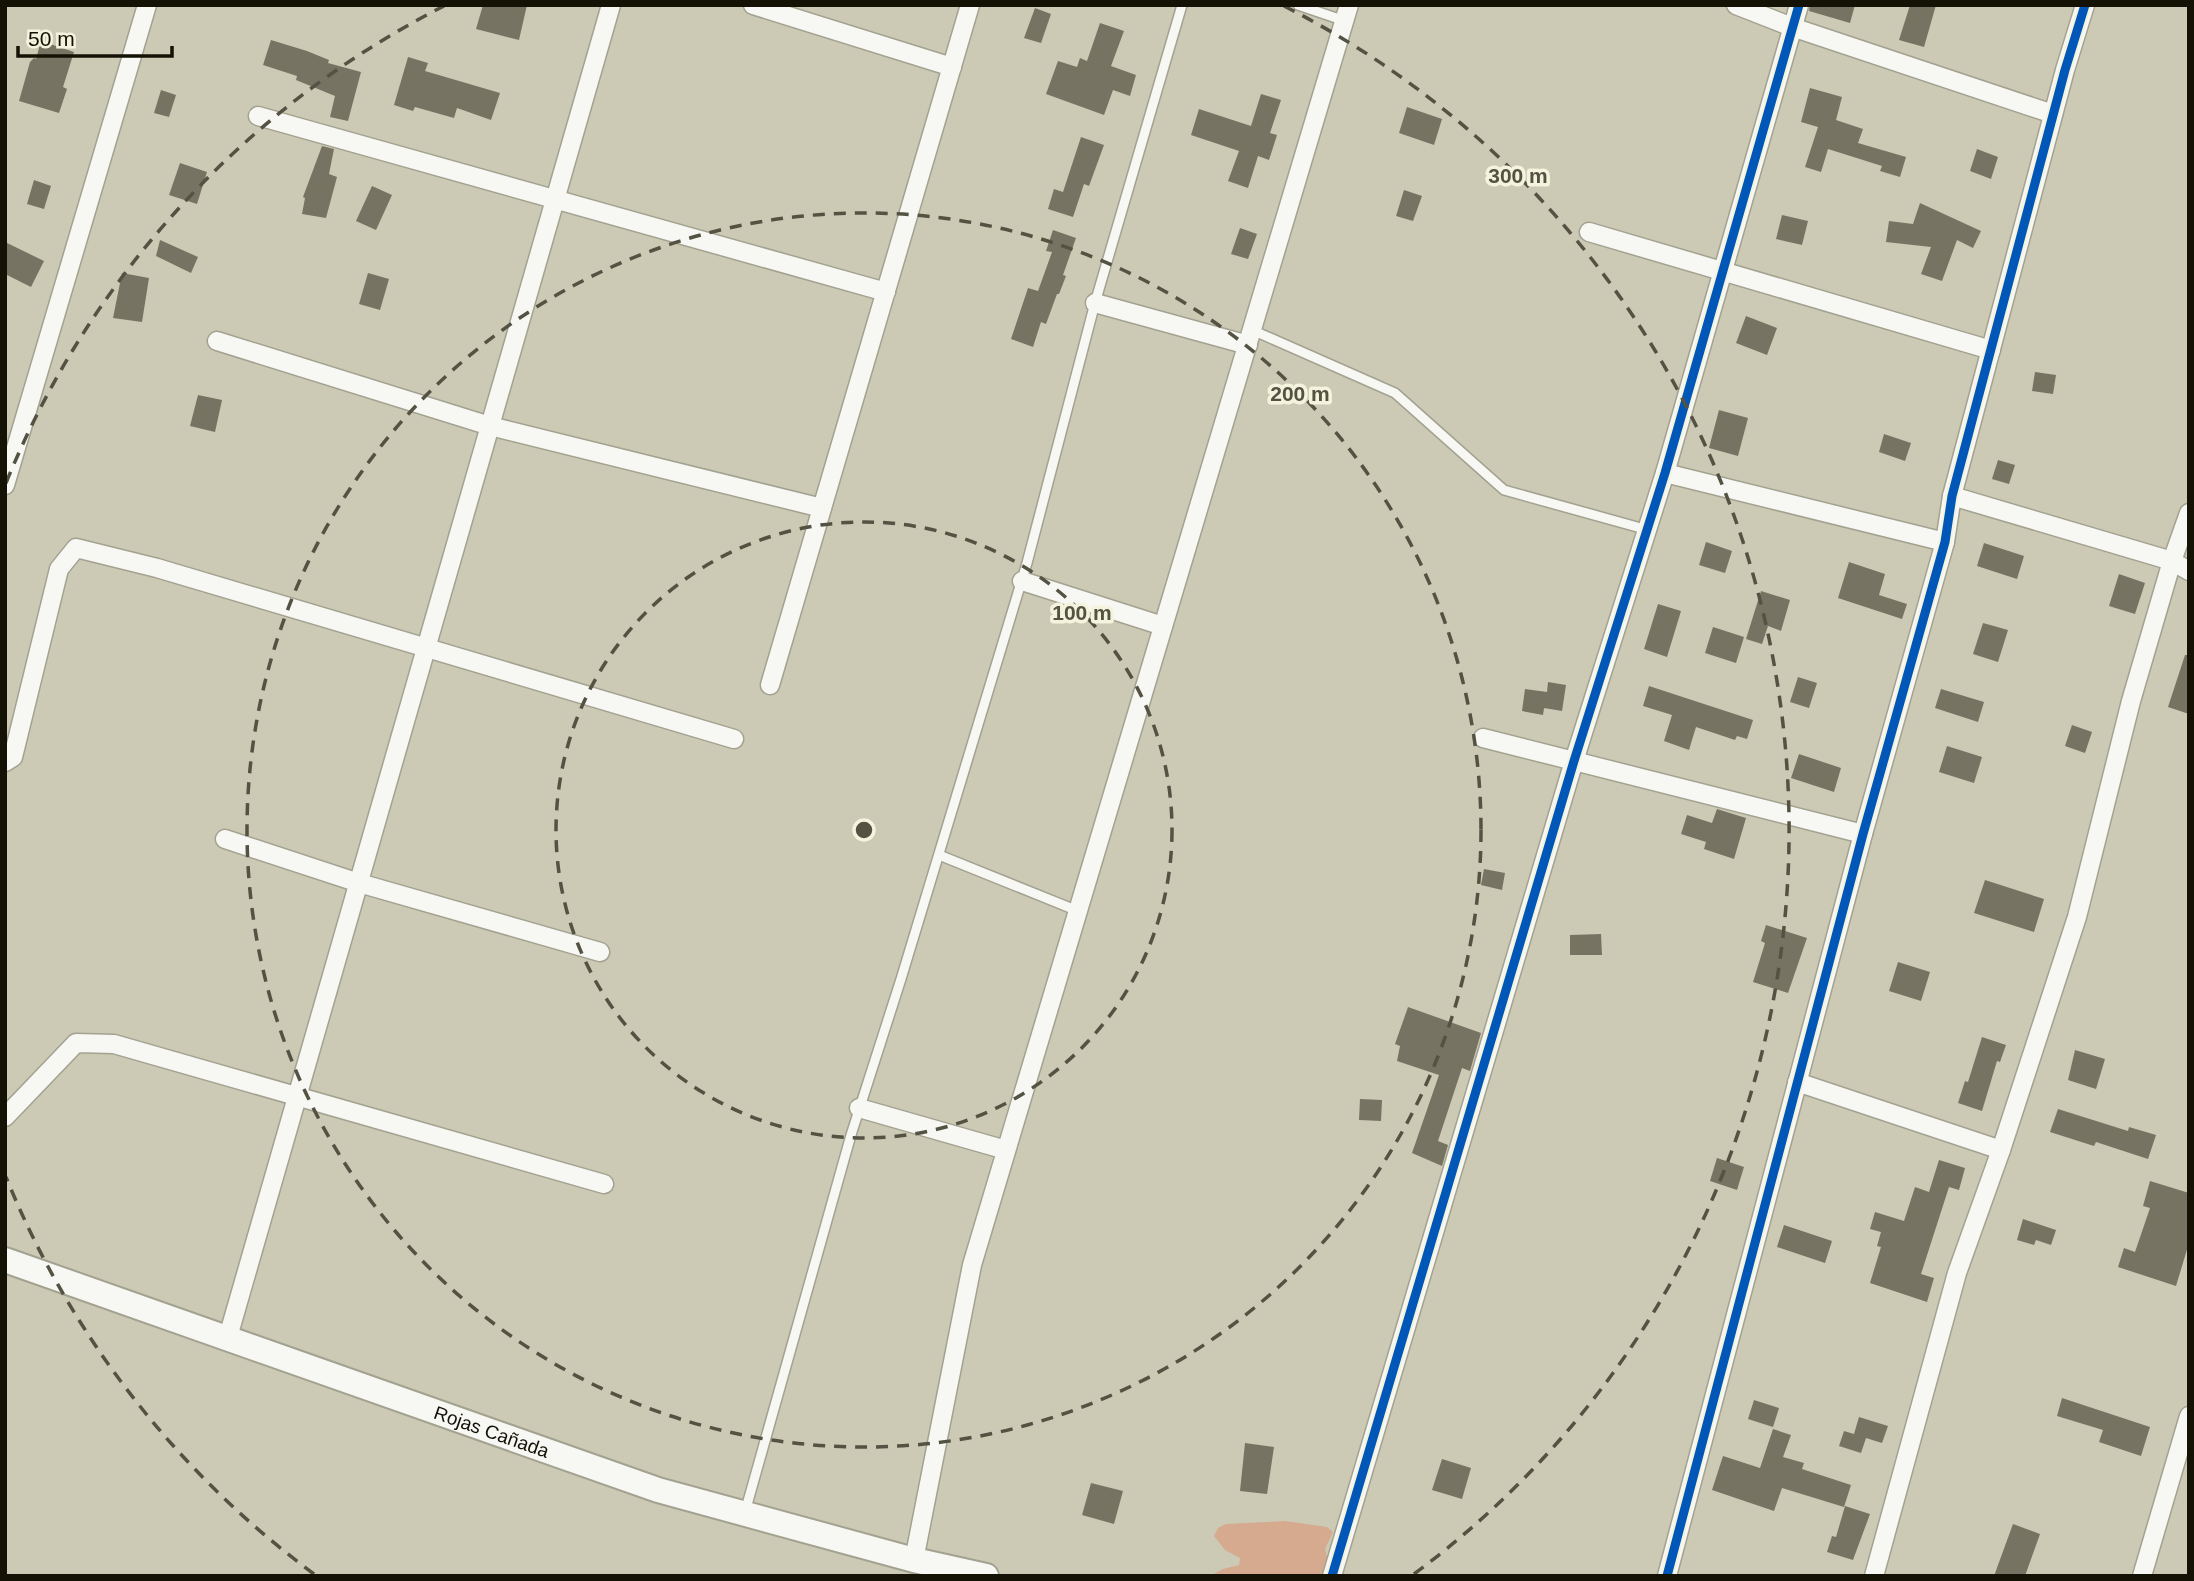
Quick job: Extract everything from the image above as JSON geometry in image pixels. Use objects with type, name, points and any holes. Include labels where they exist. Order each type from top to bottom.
[{"type":"main road","name":"Rojas Cañada","points":[[5,1260],[658,1490],[914,1560],[986,1576]]},
{"type":"street","points":[[5,485],[147,5]]},
{"type":"street","points":[[228,1337],[611,5]]},
{"type":"street","points":[[753,5],[952,67]]},
{"type":"street","points":[[770,685],[971,5]]},
{"type":"street","points":[[1736,5],[1792,27],[2053,114]]},
{"type":"street","points":[[1332,1576],[1574,761],[1665,473],[1798,5]]},
{"type":"street","points":[[1667,1576],[1863,834],[1945,542],[1952,496],[2053,114],[2085,5]]},
{"type":"street","points":[[914,1560],[972,1265],[1347,13]]},
{"type":"street","points":[[258,116],[886,292]]},
{"type":"street","points":[[1589,233],[1991,350]]},
{"type":"street","points":[[1094,303],[1250,338]]},
{"type":"street","points":[[217,341],[490,426],[822,508]]},
{"type":"street","points":[[1665,473],[1945,542]]},
{"type":"street","points":[[1952,496],[2172,561],[2189,571]]},
{"type":"street","points":[[1874,1576],[1957,1273],[2001,1150],[2077,917],[2131,701],[2189,513]]},
{"type":"street","points":[[5,762],[13,757],[59,569],[76,548],[158,568],[734,739]]},
{"type":"street","points":[[1022,581],[1163,626]]},
{"type":"street","points":[[1483,738],[1863,834]]},
{"type":"street","points":[[225,839],[359,883],[600,952]]},
{"type":"street","points":[[5,1117],[76,1043],[114,1044],[604,1184]]},
{"type":"street","points":[[1797,1082],[2001,1150]]},
{"type":"street","points":[[859,1108],[1006,1150]]},
{"type":"street","points":[[2142,1576],[2189,1416]]},
{"type":"lane","points":[[744,1514],[859,1108],[1022,581],[1094,303],[1182,5]]},
{"type":"lane","points":[[1298,5],[1347,13]]},
{"type":"lane","points":[[1250,338],[1395,393],[1504,490],[1648,530]]},
{"type":"lane","points":[[939,855],[1078,911]]},
{"type":"shaded area","points":[[1285,1521],[1327,1527],[1333,1532],[1325,1549],[1328,1576],[1210,1576],[1239,1565],[1240,1558],[1225,1550],[1214,1536],[1218,1528],[1226,1524]]},
{"type":"building","points":[[483,5],[527,5],[519,40],[476,29]]},
{"type":"building","points":[[1810,5],[1855,5],[1850,23],[1809,11]]},
{"type":"building","points":[[1910,5],[1936,5],[1924,47],[1899,40]]},
{"type":"building","points":[[1035,8],[1051,14],[1041,43],[1024,38]]},
{"type":"building","points":[[1100,23],[1124,31],[1111,66],[1136,75],[1130,96],[1113,90],[1104,115],[1046,94],[1058,61],[1077,67],[1080,58],[1087,61]]},
{"type":"building","points":[[271,40],[307,51],[329,60],[328,63],[361,72],[348,121],[330,117],[335,96],[296,80],[297,76],[263,65]]},
{"type":"building","points":[[41,41],[74,52],[63,87],[67,89],[59,113],[19,101],[30,62],[36,59]]},
{"type":"building","points":[[408,57],[428,63],[425,71],[500,93],[491,120],[457,108],[454,118],[415,107],[413,111],[394,105]]},
{"type":"building","points":[[1810,88],[1842,97],[1836,120],[1863,129],[1858,143],[1906,157],[1900,177],[1880,171],[1882,166],[1828,149],[1821,172],[1805,167],[1818,127],[1801,122]]},
{"type":"building","points":[[161,90],[176,95],[169,117],[154,113]]},
{"type":"building","points":[[1261,94],[1281,100],[1270,133],[1277,135],[1269,160],[1258,156],[1248,188],[1228,181],[1239,151],[1191,135],[1199,109],[1251,126]]},
{"type":"building","points":[[1407,107],[1442,119],[1434,145],[1399,133]]},
{"type":"building","points":[[1081,137],[1104,145],[1089,186],[1084,184],[1073,217],[1048,209],[1054,189],[1063,192]]},
{"type":"building","points":[[322,146],[334,149],[329,174],[337,177],[326,218],[302,214],[303,197]]},
{"type":"building","points":[[1977,149],[1998,157],[1991,179],[1970,171]]},
{"type":"building","points":[[180,163],[207,172],[197,204],[169,195]]},
{"type":"building","points":[[34,180],[51,186],[44,209],[27,204]]},
{"type":"building","points":[[372,186],[392,195],[376,230],[356,221]]},
{"type":"building","points":[[1404,190],[1422,196],[1413,221],[1396,216]]},
{"type":"building","points":[[1920,203],[1981,231],[1973,248],[1957,240],[1942,281],[1921,274],[1931,247],[1886,242],[1889,221],[1913,224]]},
{"type":"building","points":[[1782,215],[1808,221],[1802,245],[1776,239]]},
{"type":"building","points":[[1240,228],[1257,234],[1248,259],[1231,254]]},
{"type":"building","points":[[1053,230],[1076,238],[1059,294],[1046,324],[1041,322],[1033,347],[1011,339],[1028,288],[1038,291],[1052,252],[1046,251]]},
{"type":"building","points":[[160,240],[198,257],[191,273],[156,256]]},
{"type":"building","points":[[5,242],[44,261],[31,287],[5,274]]},
{"type":"building","points":[[122,273],[149,278],[142,322],[113,318]]},
{"type":"building","points":[[368,273],[389,279],[380,310],[359,304]]},
{"type":"building","points":[[1746,316],[1777,328],[1767,355],[1736,343]]},
{"type":"building","points":[[2035,372],[2056,375],[2053,394],[2032,391]]},
{"type":"building","points":[[198,395],[222,400],[215,432],[190,426]]},
{"type":"building","points":[[1719,410],[1748,418],[1738,456],[1709,448]]},
{"type":"building","points":[[1884,434],[1911,443],[1905,461],[1879,452]]},
{"type":"building","points":[[1998,460],[2015,465],[2009,484],[1992,479]]},
{"type":"building","points":[[1706,542],[1732,551],[1725,573],[1699,565]]},
{"type":"building","points":[[1984,543],[2024,556],[2017,579],[1977,566]]},
{"type":"building","points":[[1849,562],[1885,574],[1879,595],[1907,604],[1902,619],[1838,598]]},
{"type":"building","points":[[2119,574],[2145,583],[2135,614],[2109,606]]},
{"type":"building","points":[[1761,591],[1790,600],[1781,631],[1768,626],[1762,644],[1746,639]]},
{"type":"building","points":[[1658,604],[1681,611],[1667,657],[1644,649]]},
{"type":"building","points":[[1983,623],[2008,630],[1998,662],[1973,654]]},
{"type":"building","points":[[1713,627],[1744,637],[1736,663],[1705,653]]},
{"type":"building","points":[[2185,655],[2189,655],[2189,714],[2168,707]]},
{"type":"building","points":[[1798,677],[1817,683],[1809,708],[1790,702]]},
{"type":"building","points":[[1548,682],[1566,685],[1562,711],[1544,708],[1543,715],[1522,711],[1525,689],[1547,692]]},
{"type":"building","points":[[1649,686],[1753,720],[1747,739],[1737,736],[1735,740],[1696,727],[1689,750],[1664,741],[1672,715],[1643,706]]},
{"type":"building","points":[[1941,689],[1984,702],[1978,722],[1935,708]]},
{"type":"building","points":[[2072,725],[2092,732],[2085,753],[2065,746]]},
{"type":"building","points":[[1947,746],[1982,757],[1974,783],[1939,772]]},
{"type":"building","points":[[1799,754],[1841,768],[1834,792],[1791,778]]},
{"type":"building","points":[[1717,809],[1746,818],[1734,859],[1704,849],[1706,842],[1681,834],[1687,815],[1712,823]]},
{"type":"building","points":[[1484,869],[1505,873],[1502,890],[1481,885]]},
{"type":"building","points":[[1985,880],[2044,899],[2034,932],[1974,913]]},
{"type":"building","points":[[1766,925],[1807,938],[1788,993],[1753,982],[1765,943],[1761,941]]},
{"type":"building","points":[[1601,934],[1602,955],[1570,955],[1570,935]]},
{"type":"building","points":[[1898,962],[1930,972],[1921,1001],[1889,991]]},
{"type":"building","points":[[1408,1007],[1481,1033],[1470,1071],[1462,1068],[1438,1141],[1448,1145],[1442,1166],[1412,1153],[1439,1075],[1397,1061],[1400,1046],[1395,1044]]},
{"type":"building","points":[[1982,1037],[2006,1045],[2000,1062],[1997,1061],[1982,1111],[1958,1103],[1965,1081],[1968,1082]]},
{"type":"building","points":[[2075,1050],[2105,1059],[2096,1089],[2068,1080]]},
{"type":"building","points":[[1360,1099],[1382,1100],[1381,1121],[1359,1120]]},
{"type":"building","points":[[2058,1109],[2128,1131],[2129,1127],[2156,1135],[2148,1159],[2096,1142],[2094,1146],[2050,1132]]},
{"type":"building","points":[[1717,1158],[1744,1167],[1737,1190],[1710,1181]]},
{"type":"building","points":[[1939,1160],[1965,1168],[1959,1190],[1949,1187],[1921,1274],[1934,1278],[1927,1302],[1870,1283],[1881,1247],[1877,1246],[1881,1232],[1870,1229],[1875,1212],[1904,1221],[1915,1187],[1929,1192]]},
{"type":"building","points":[[2150,1181],[2189,1193],[2189,1243],[2176,1286],[2118,1267],[2124,1248],[2135,1252],[2150,1208],[2143,1206]]},
{"type":"building","points":[[2023,1219],[2056,1230],[2051,1245],[2036,1240],[2034,1245],[2017,1240]]},
{"type":"building","points":[[1784,1225],[1832,1241],[1825,1263],[1777,1247]]},
{"type":"building","points":[[2062,1398],[2150,1427],[2141,1456],[2099,1442],[2103,1430],[2057,1416]]},
{"type":"building","points":[[1754,1400],[1779,1408],[1773,1427],[1748,1419]]},
{"type":"building","points":[[1859,1417],[1888,1426],[1882,1443],[1866,1438],[1861,1453],[1839,1446],[1844,1431],[1854,1434]]},
{"type":"building","points":[[1773,1429],[1791,1435],[1783,1457],[1804,1463],[1802,1469],[1851,1485],[1844,1507],[1782,1488],[1774,1511],[1712,1490],[1723,1456],[1760,1468]]},
{"type":"building","points":[[1245,1443],[1274,1447],[1267,1494],[1240,1491]]},
{"type":"building","points":[[1442,1459],[1471,1468],[1462,1499],[1432,1490]]},
{"type":"building","points":[[1091,1483],[1123,1491],[1114,1524],[1082,1515]]},
{"type":"building","points":[[1845,1506],[1870,1514],[1853,1560],[1827,1552],[1832,1536],[1836,1537]]},
{"type":"building","points":[[2013,1524],[2040,1534],[2025,1576],[1994,1576]]},
{"type":"cycle path","points":[[1332,1576],[1574,761],[1665,473],[1799,5]]},
{"type":"cycle path","points":[[1667,1576],[1863,834],[1945,542],[1952,496],[2065,70],[2085,5]]}]
